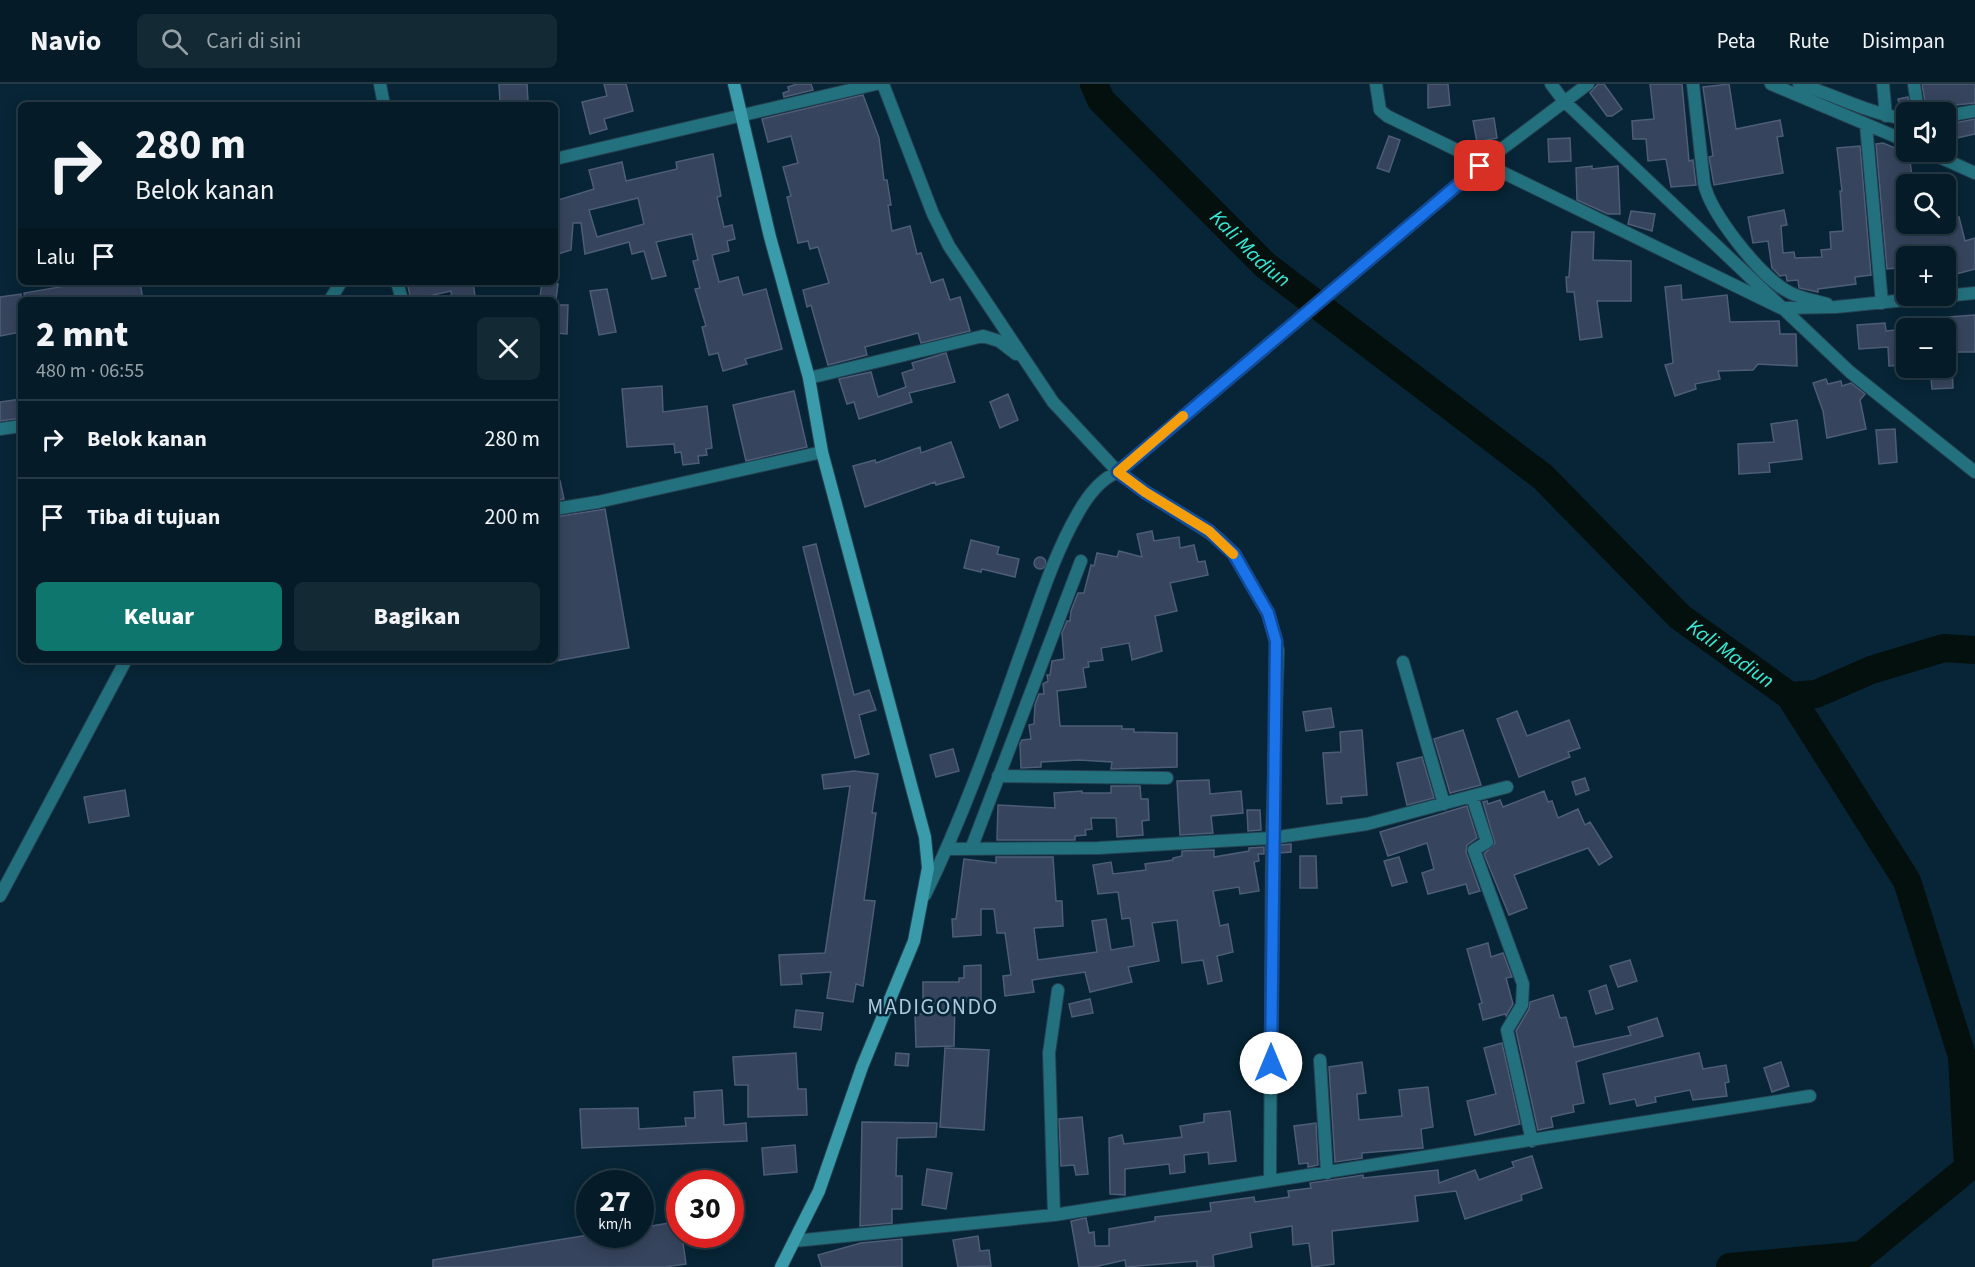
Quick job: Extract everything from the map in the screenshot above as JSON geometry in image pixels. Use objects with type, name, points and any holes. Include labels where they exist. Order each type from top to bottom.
[{"type":"main road","points":[[734,84],[770,237],[809,378],[822,452],[925,837],[928,868],[914,940],[862,1067],[819,1191],[781,1267]]},
{"type":"street","points":[[380,84],[383,102]]},
{"type":"street","points":[[558,158],[876,84]]},
{"type":"street","points":[[883,84],[933,214],[949,246],[1053,402],[1118,472],[1219,539],[1234,554],[1268,613],[1278,650],[1272,838],[1270,1179]]},
{"type":"street","points":[[1376,84],[1380,110],[1387,116],[1781,309],[1836,307],[1975,293]]},
{"type":"street","points":[[1551,84],[1563,100],[1781,309],[1850,372],[1969,461],[1975,472]]},
{"type":"street","points":[[923,899],[948,849],[1039,602],[1071,525],[1097,486],[1107,476],[1118,472],[1359,265],[1563,100],[1588,84]]},
{"type":"street","points":[[1693,84],[1704,183],[1707,198],[1714,211],[1762,271],[1788,292],[1836,307]]},
{"type":"street","points":[[1771,84],[1896,137]]},
{"type":"street","points":[[1799,84],[1835,89],[1886,116],[1896,118]]},
{"type":"street","points":[[1883,84],[1886,116]]},
{"type":"street","points":[[1914,84],[1917,102]]},
{"type":"street","points":[[1956,114],[1975,111]]},
{"type":"street","points":[[1866,124],[1882,303]]},
{"type":"street","points":[[1952,162],[1975,172]]},
{"type":"street","points":[[809,378],[983,336],[999,341],[1025,360]]},
{"type":"street","points":[[0,429],[18,426]]},
{"type":"street","points":[[558,508],[598,502],[822,452]]},
{"type":"street","points":[[971,849],[1081,561]]},
{"type":"street","points":[[1403,662],[1444,804]]},
{"type":"street","points":[[0,896],[124,663]]},
{"type":"street","points":[[998,776],[1167,778]]},
{"type":"street","points":[[948,849],[1098,848],[1272,838],[1367,824],[1507,787]]},
{"type":"street","points":[[1472,796],[1487,842],[1474,850],[1522,984],[1522,1005],[1507,1030],[1532,1141]]},
{"type":"street","points":[[1054,1215],[1048,1053],[1058,990]]},
{"type":"street","points":[[1320,1060],[1327,1173]]},
{"type":"street","points":[[794,1241],[1054,1215],[1270,1179],[1327,1173],[1810,1096]]},
{"type":"building","points":[[499,84],[527,84],[528,101],[500,102]]},
{"type":"building","points":[[604,84],[626,84],[633,111],[604,119],[607,129],[590,134],[582,102],[607,96]]},
{"type":"building","points":[[797,84],[811,84],[813,90],[784,97],[783,93],[789,91],[788,87]]},
{"type":"building","points":[[1428,84],[1448,84],[1450,105],[1428,108]]},
{"type":"building","points":[[1598,84],[1604,84],[1622,109],[1612,116],[1607,116],[1590,93]]},
{"type":"building","points":[[1650,84],[1682,84],[1689,161],[1693,160],[1696,185],[1671,187],[1666,159],[1648,161],[1646,139],[1633,139],[1632,121],[1654,119]]},
{"type":"building","points":[[1729,84],[1736,129],[1780,120],[1783,136],[1777,137],[1783,173],[1714,185],[1709,157],[1713,156],[1703,87]]},
{"type":"building","points":[[1922,84],[1975,84],[1975,103],[1956,105],[1956,102],[1925,102]]},
{"type":"building","points":[[863,95],[879,138],[884,180],[887,180],[891,205],[888,205],[892,231],[910,226],[917,254],[921,253],[931,283],[943,279],[950,300],[960,297],[970,331],[921,343],[918,333],[865,347],[867,355],[828,365],[811,305],[807,307],[803,290],[829,283],[818,247],[810,249],[808,241],[798,243],[787,197],[791,196],[783,167],[798,163],[791,136],[768,142],[762,119]]},
{"type":"building","points":[[1908,97],[1909,102],[1899,102],[1898,99]]},
{"type":"building","points":[[1494,118],[1497,138],[1477,142],[1473,121]]},
{"type":"building","points":[[1975,119],[1975,134],[1956,138],[1956,123]]},
{"type":"building","points":[[1389,136],[1400,140],[1389,172],[1377,168]]},
{"type":"building","points":[[1570,138],[1571,161],[1549,162],[1548,139]]},
{"type":"building","points":[[1883,143],[1896,148],[1896,162],[1910,162],[1912,174],[1896,174],[1896,234],[1956,234],[1956,218],[1959,217],[1965,241],[1975,238],[1975,269],[1956,274],[1956,246],[1896,246],[1896,268],[1887,269],[1876,144]]},
{"type":"building","points":[[1860,146],[1871,275],[1855,277],[1856,284],[1818,289],[1818,292],[1799,288],[1798,280],[1787,281],[1786,275],[1780,276],[1772,268],[1768,241],[1753,243],[1748,217],[1784,210],[1787,225],[1781,226],[1783,253],[1794,252],[1795,258],[1822,257],[1821,250],[1831,249],[1830,232],[1843,231],[1840,191],[1842,191],[1837,148]]},
{"type":"building","points":[[713,154],[721,196],[717,197],[724,227],[732,225],[735,239],[727,241],[729,251],[712,255],[719,282],[738,277],[743,295],[766,289],[782,349],[745,359],[747,364],[723,371],[718,353],[709,355],[702,327],[706,326],[695,289],[700,288],[693,261],[698,260],[692,234],[656,242],[666,276],[652,279],[644,251],[632,254],[629,242],[585,254],[581,223],[573,223],[571,250],[558,254],[558,200],[594,189],[589,170],[622,162],[626,181],[677,169],[676,162]],"holes":[[[638,198],[644,224],[597,237],[589,210]]]},
{"type":"building","points":[[1592,166],[1592,169],[1618,166],[1620,214],[1608,214],[1577,200],[1576,168]]},
{"type":"building","points":[[1631,211],[1655,214],[1652,231],[1628,224]]},
{"type":"building","points":[[1572,232],[1594,232],[1593,260],[1631,261],[1631,301],[1597,301],[1602,337],[1580,340],[1574,292],[1567,292],[1566,277],[1569,277]]},
{"type":"building","points":[[71,285],[140,285],[142,297],[25,297],[24,293]]},
{"type":"building","points":[[408,285],[473,285],[475,296],[452,297],[451,291],[424,297],[410,297]]},
{"type":"building","points":[[542,285],[558,285],[556,297],[540,297]]},
{"type":"building","points":[[1681,285],[1682,300],[1727,295],[1730,322],[1779,321],[1780,334],[1796,334],[1797,366],[1758,364],[1753,370],[1718,371],[1720,379],[1695,384],[1696,389],[1675,396],[1665,365],[1673,363],[1665,287]]},
{"type":"building","points":[[607,289],[616,332],[599,335],[590,291]]},
{"type":"building","points":[[21,294],[21,297],[18,297],[18,333],[0,336],[0,297]]},
{"type":"building","points":[[558,305],[568,305],[567,334],[558,333]]},
{"type":"building","points":[[1975,315],[1975,352],[1956,352],[1956,318],[1948,317]]},
{"type":"building","points":[[1885,323],[1886,331],[1896,330],[1896,366],[1889,366],[1888,347],[1859,349],[1857,325]]},
{"type":"building","points":[[946,353],[955,382],[909,393],[912,402],[859,419],[854,402],[847,404],[839,379],[871,372],[878,397],[906,387],[902,373],[914,369],[912,363]]},
{"type":"building","points":[[1931,378],[1952,378],[1953,388],[1932,389]]},
{"type":"building","points":[[1826,379],[1828,384],[1841,381],[1842,386],[1851,383],[1865,394],[1860,400],[1866,429],[1827,438],[1823,411],[1813,383]]},
{"type":"building","points":[[662,386],[663,412],[707,406],[712,448],[706,449],[707,455],[698,456],[699,463],[683,465],[681,452],[675,453],[674,444],[627,447],[622,389]]},
{"type":"building","points":[[794,391],[807,447],[746,461],[733,405]]},
{"type":"building","points":[[1008,394],[1018,420],[1000,428],[990,402]]},
{"type":"building","points":[[18,399],[18,418],[0,421],[0,402]]},
{"type":"building","points":[[1797,420],[1802,459],[1769,463],[1770,472],[1739,474],[1738,444],[1774,442],[1771,424]]},
{"type":"building","points":[[1895,429],[1897,462],[1879,464],[1876,430]]},
{"type":"building","points":[[951,442],[964,477],[936,485],[935,482],[865,507],[853,466],[875,460],[876,463],[920,447],[921,453]]},
{"type":"building","points":[[558,481],[560,481],[564,499],[558,500]]},
{"type":"building","points":[[605,509],[629,648],[558,660],[558,517]]},
{"type":"building","points":[[1152,531],[1154,541],[1179,537],[1180,548],[1194,545],[1198,562],[1205,561],[1208,575],[1170,583],[1177,611],[1155,616],[1162,651],[1132,660],[1129,643],[1101,648],[1103,660],[1088,662],[1089,667],[1083,668],[1086,687],[1057,691],[1060,726],[1122,726],[1122,729],[1134,729],[1134,732],[1177,733],[1177,767],[1111,769],[1112,762],[1079,760],[1041,762],[1041,767],[1021,768],[1020,744],[1022,740],[1031,739],[1029,725],[1034,724],[1035,705],[1039,694],[1044,694],[1043,684],[1048,681],[1047,675],[1050,675],[1052,661],[1064,659],[1062,633],[1067,621],[1070,621],[1078,593],[1084,593],[1091,565],[1094,566],[1097,553],[1117,557],[1119,551],[1142,557],[1137,534]]},
{"type":"building","points":[[971,540],[999,547],[997,554],[1019,559],[1015,577],[982,569],[981,572],[964,568]]},
{"type":"building","points":[[816,544],[854,695],[869,690],[876,710],[859,715],[869,754],[855,758],[803,547]]},
{"type":"building","points":[[1042,557],[1046,563],[1042,569],[1038,569],[1034,561]]},
{"type":"building","points":[[1331,708],[1334,727],[1306,731],[1303,712]]},
{"type":"building","points":[[1517,711],[1527,736],[1569,720],[1580,748],[1568,752],[1570,757],[1519,777],[1497,719]]},
{"type":"building","points":[[1362,730],[1367,795],[1341,797],[1342,803],[1327,804],[1323,753],[1341,752],[1340,732]]},
{"type":"building","points":[[1463,730],[1481,785],[1450,793],[1434,739]]},
{"type":"building","points":[[953,749],[959,771],[936,777],[930,755]]},
{"type":"building","points":[[1422,757],[1434,798],[1407,805],[1397,763]]},
{"type":"building","points":[[854,771],[878,774],[872,813],[876,813],[864,900],[875,901],[863,986],[856,984],[853,1002],[827,998],[831,972],[801,974],[802,984],[781,985],[779,955],[825,953],[850,786],[824,789],[822,775]]},
{"type":"building","points":[[1585,778],[1589,790],[1576,795],[1572,782]]},
{"type":"building","points":[[1209,780],[1210,794],[1241,791],[1243,813],[1211,816],[1213,833],[1180,835],[1177,781]]},
{"type":"building","points":[[1111,786],[1140,786],[1141,799],[1148,799],[1149,820],[1142,821],[1143,835],[1117,837],[1116,818],[1091,818],[1092,829],[1085,830],[1086,835],[1075,836],[1075,840],[997,840],[998,805],[1055,808],[1054,793],[1082,791],[1082,793],[1111,793]]},
{"type":"building","points":[[125,790],[129,816],[89,823],[84,797]]},
{"type":"building","points":[[1544,791],[1548,802],[1552,801],[1558,818],[1578,809],[1585,825],[1590,822],[1612,857],[1599,865],[1588,848],[1514,875],[1527,908],[1509,915],[1484,854],[1495,843],[1483,802],[1487,801],[1488,804],[1500,800],[1503,807]]},
{"type":"building","points":[[1467,806],[1477,838],[1467,845],[1466,852],[1480,891],[1469,894],[1466,884],[1428,894],[1422,873],[1434,869],[1427,843],[1388,856],[1380,832]]},
{"type":"building","points":[[1247,810],[1260,810],[1261,830],[1248,831]]},
{"type":"building","points":[[1291,844],[1291,852],[1280,853],[1280,845]]},
{"type":"building","points":[[1264,847],[1264,854],[1258,854],[1259,861],[1254,862],[1259,891],[1240,894],[1239,887],[1213,891],[1220,926],[1228,924],[1233,952],[1217,956],[1222,981],[1208,984],[1203,960],[1182,963],[1177,920],[1152,923],[1159,961],[1128,967],[1132,982],[1090,992],[1085,972],[1032,980],[1034,992],[1005,996],[1003,976],[1011,975],[1005,933],[997,933],[994,909],[981,909],[981,935],[953,937],[952,919],[956,919],[964,859],[996,863],[996,857],[1053,857],[1056,901],[1062,901],[1063,926],[1034,928],[1038,960],[1097,952],[1092,921],[1106,919],[1111,950],[1134,946],[1130,918],[1122,919],[1118,892],[1098,894],[1093,865],[1111,862],[1113,874],[1146,870],[1145,864],[1173,860],[1173,858],[1182,856],[1182,851],[1214,850],[1214,857],[1249,851],[1249,848]]},
{"type":"building","points":[[1300,856],[1316,856],[1317,888],[1300,888]]},
{"type":"building","points":[[1399,857],[1407,882],[1392,886],[1384,861]]},
{"type":"building","points":[[1488,943],[1491,957],[1503,953],[1512,977],[1506,978],[1513,1004],[1506,1016],[1505,1014],[1483,1020],[1479,1004],[1482,1003],[1467,949]]},
{"type":"building","points":[[1630,960],[1637,981],[1618,987],[1610,966]]},
{"type":"building","points":[[981,965],[981,1001],[955,1001],[954,1046],[916,1047],[915,1014],[923,1014],[923,982],[959,982],[959,978],[964,978],[964,966]]},
{"type":"building","points":[[1606,985],[1613,1009],[1596,1014],[1589,991]]},
{"type":"building","points":[[1553,995],[1560,1018],[1566,1017],[1574,1047],[1631,1035],[1628,1027],[1657,1018],[1663,1036],[1576,1062],[1584,1103],[1573,1105],[1574,1112],[1551,1117],[1553,1127],[1538,1130],[1516,1031],[1529,1009],[1530,1002]]},
{"type":"building","points":[[1090,999],[1093,1013],[1072,1017],[1069,1004]]},
{"type":"building","points":[[796,1010],[823,1013],[821,1030],[794,1027]]},
{"type":"building","points":[[1502,1043],[1520,1124],[1475,1135],[1467,1101],[1496,1094],[1484,1048]]},
{"type":"building","points":[[945,1048],[989,1050],[984,1130],[940,1127]]},
{"type":"building","points":[[796,1053],[798,1089],[806,1089],[807,1115],[748,1117],[748,1085],[735,1085],[733,1057]]},
{"type":"building","points":[[896,1053],[909,1054],[908,1066],[895,1065]]},
{"type":"building","points":[[1699,1053],[1703,1069],[1726,1065],[1729,1082],[1725,1083],[1727,1096],[1693,1100],[1690,1090],[1655,1097],[1656,1102],[1637,1106],[1635,1099],[1610,1104],[1603,1074]]},
{"type":"building","points":[[1362,1062],[1366,1093],[1357,1094],[1359,1120],[1402,1116],[1399,1090],[1428,1087],[1433,1127],[1421,1129],[1423,1148],[1362,1153],[1362,1158],[1335,1162],[1329,1067]]},
{"type":"building","points":[[1781,1062],[1789,1086],[1772,1092],[1764,1068]]},
{"type":"building","points":[[722,1090],[724,1125],[746,1123],[747,1141],[582,1148],[580,1109],[638,1108],[639,1129],[686,1126],[685,1118],[695,1118],[694,1092]]},
{"type":"building","points":[[1230,1111],[1236,1161],[1209,1164],[1208,1152],[1184,1155],[1185,1172],[1170,1174],[1169,1164],[1125,1169],[1125,1195],[1110,1194],[1109,1138],[1122,1135],[1124,1144],[1182,1137],[1180,1126],[1204,1122],[1204,1114]]},
{"type":"building","points":[[1082,1117],[1088,1174],[1076,1175],[1074,1165],[1061,1166],[1059,1119]]},
{"type":"building","points":[[862,1122],[937,1123],[936,1137],[897,1138],[896,1176],[902,1176],[902,1209],[892,1209],[892,1223],[860,1226]]},
{"type":"building","points":[[1316,1123],[1318,1165],[1308,1167],[1308,1163],[1299,1164],[1294,1126]]},
{"type":"building","points":[[795,1145],[797,1172],[764,1175],[762,1148]]},
{"type":"building","points":[[1532,1156],[1542,1188],[1521,1195],[1522,1200],[1465,1219],[1456,1191],[1415,1196],[1418,1221],[1332,1231],[1334,1264],[1312,1267],[1309,1243],[1293,1245],[1292,1226],[1250,1233],[1252,1247],[1213,1255],[1214,1267],[1197,1267],[1197,1261],[1126,1267],[1125,1260],[1094,1267],[1079,1267],[1071,1221],[1086,1218],[1089,1233],[1094,1232],[1095,1246],[1109,1246],[1109,1229],[1155,1221],[1155,1217],[1211,1211],[1210,1203],[1254,1197],[1255,1202],[1289,1197],[1288,1191],[1311,1188],[1310,1183],[1363,1175],[1363,1178],[1438,1170],[1439,1183],[1475,1170],[1479,1180],[1514,1167],[1512,1162]]},
{"type":"building","points":[[927,1169],[952,1173],[946,1209],[922,1205]]},
{"type":"building","points":[[666,1223],[666,1248],[684,1248],[686,1264],[664,1267],[433,1267],[433,1260],[576,1237],[576,1248],[654,1248],[654,1226]]},
{"type":"building","points":[[978,1236],[980,1251],[989,1250],[991,1266],[958,1267],[953,1240]]},
{"type":"building","points":[[902,1239],[902,1267],[822,1267],[818,1255],[861,1243]]},
{"type":"waterway","name":"Kali Madiun","points":[[1094,84],[1101,100],[1265,265],[1543,477],[1680,617],[1790,696],[1907,881],[1962,1056],[1968,1168],[1862,1255],[1730,1267]]},
{"type":"waterway","points":[[1790,696],[1816,694],[1871,670],[1944,648],[1975,650]]},
{"type":"slow traffic","points":[[1183,416],[1118,472],[1145,492],[1209,531],[1233,554]]},
{"type":"district","name":"MADIGONDO","points":[[933,1006]]},
{"type":"route","points":[[1271,1063],[1272,838],[1278,650],[1276,641],[1268,613],[1234,554],[1209,531],[1145,492],[1118,472],[1359,265],[1480,166]]}]
